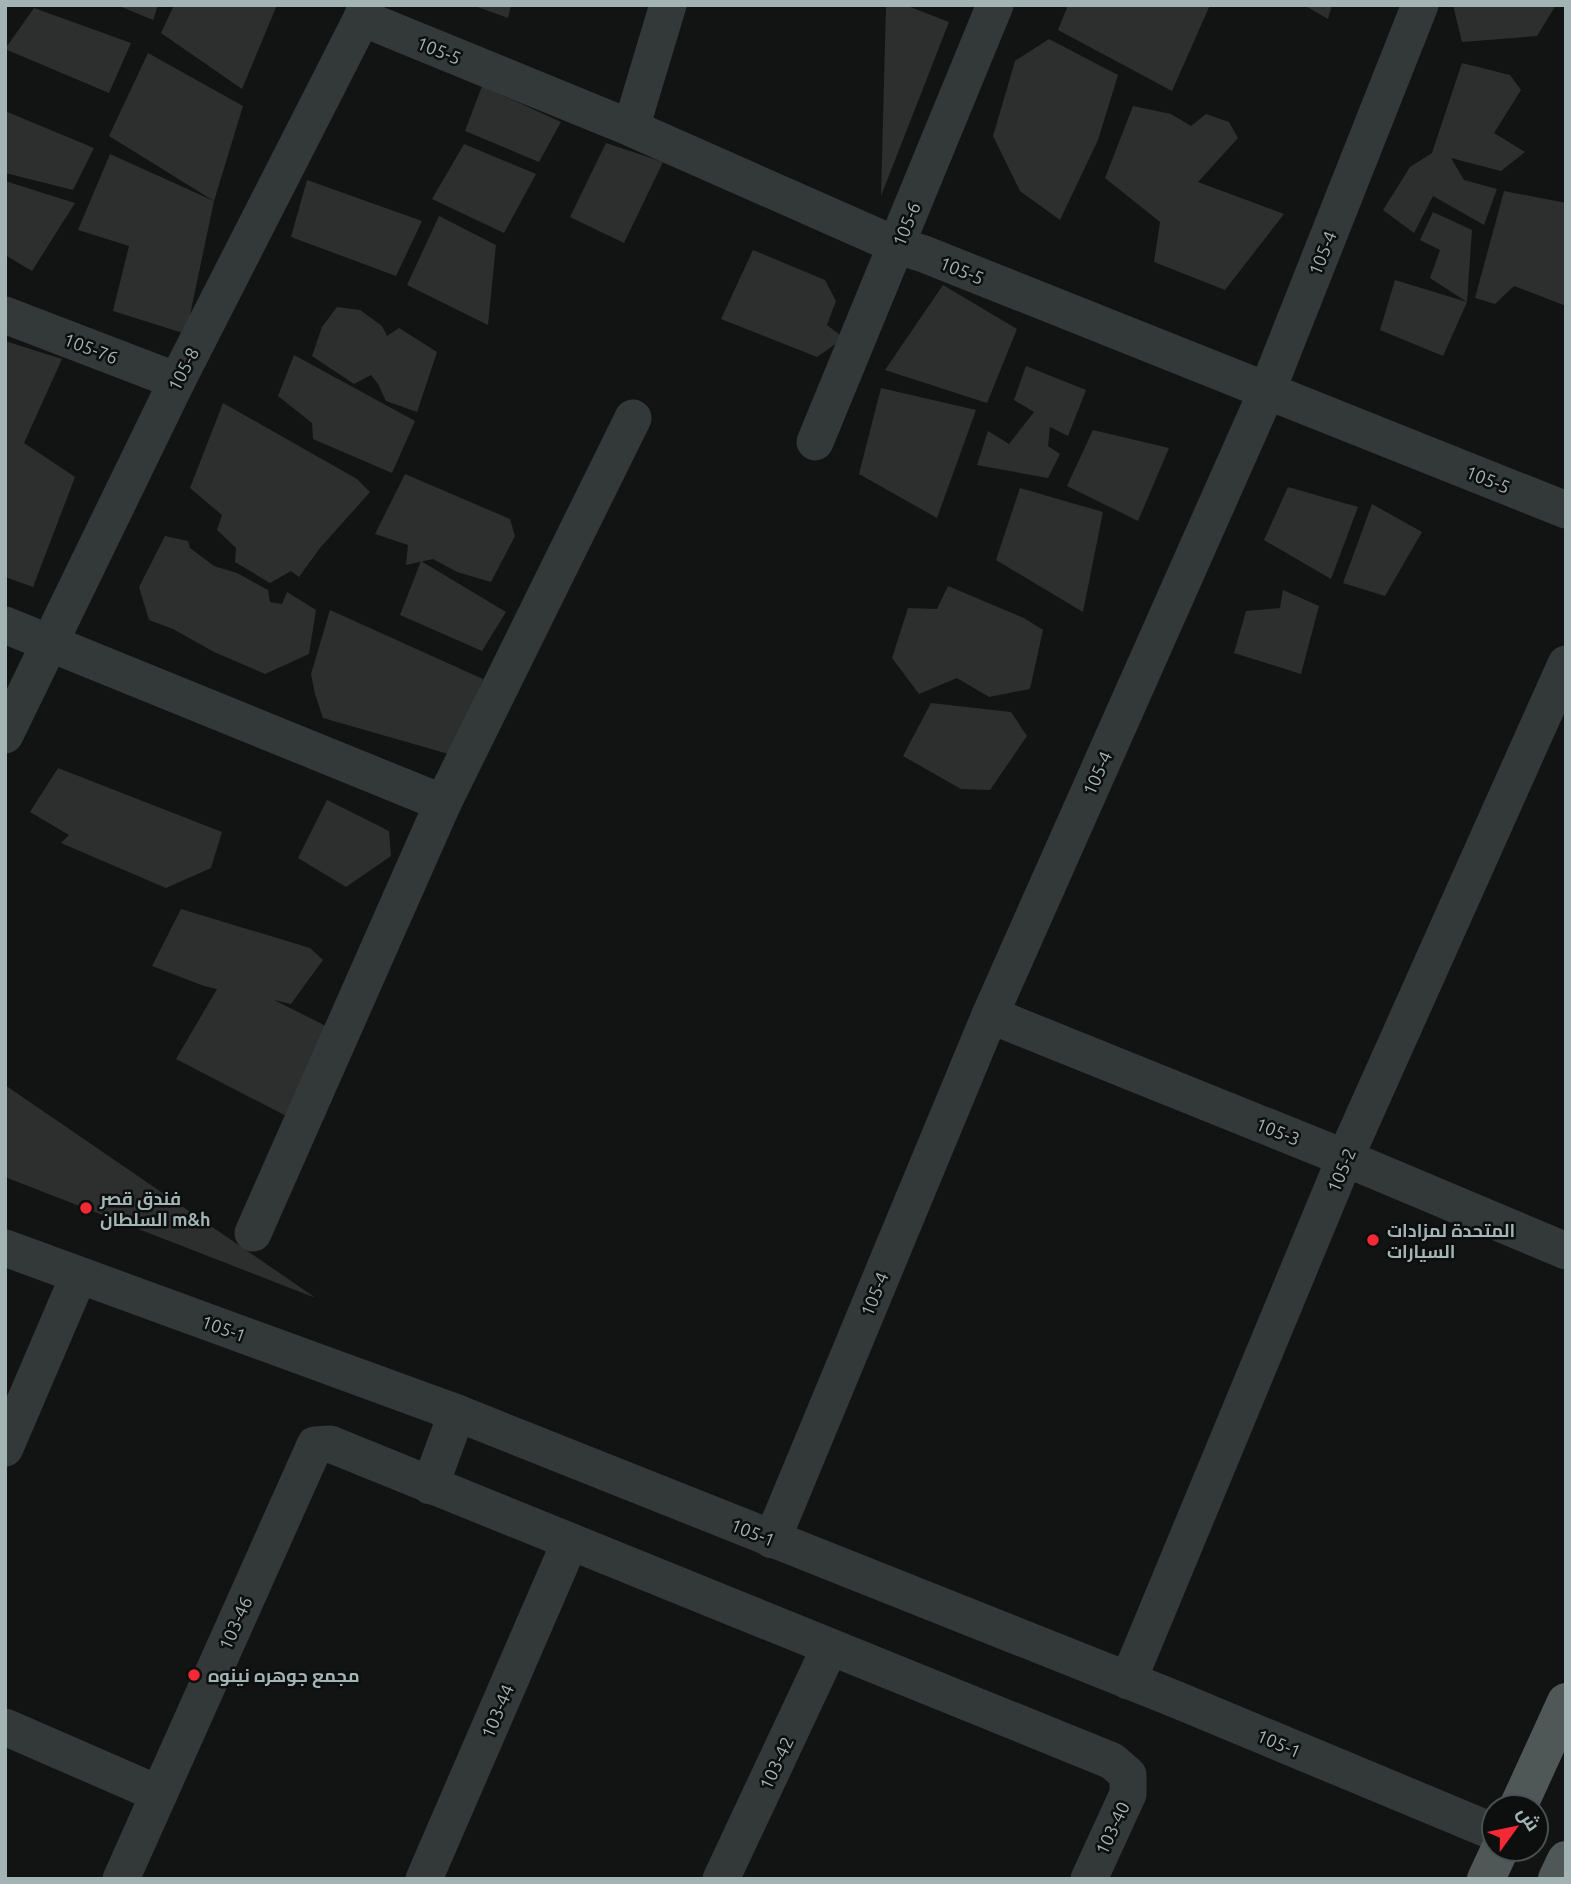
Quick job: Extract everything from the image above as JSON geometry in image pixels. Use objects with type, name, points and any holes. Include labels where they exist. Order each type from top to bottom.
[{"type":"main road","points":[[1524,1793],[1566,1702]]},
{"type":"main road","points":[[1557,1879],[1566,1860]]},
{"type":"main road","points":[[1486,1879],[1493,1863]]},
{"type":"street","points":[[631,128],[668,5]]},
{"type":"street","name":"105-6","points":[[815,442],[995,5]]},
{"type":"street","name":"105-4","points":[[772,1540],[990,1014],[1267,391],[1420,5]]},
{"type":"street","name":"105-5","points":[[364,12],[898,246],[1566,510]]},
{"type":"street","name":"105-8","points":[[5,735],[177,381],[364,12]]},
{"type":"street","name":"105-76","points":[[5,315],[177,381]]},
{"type":"street","points":[[253,1233],[443,803],[633,418]]},
{"type":"street","points":[[5,625],[443,803]]},
{"type":"street","name":"105-2","points":[[1128,1681],[1345,1158],[1566,664]]},
{"type":"street","name":"105-3","points":[[990,1014],[1566,1251]]},
{"type":"street","name":"105-1","points":[[5,1248],[457,1413],[1128,1681],[1480,1826]]},
{"type":"street","points":[[5,1448],[79,1275]]},
{"type":"street","points":[[457,1413],[430,1486],[830,1647]]},
{"type":"street","name":"103-46","points":[[121,1879],[315,1445],[330,1444],[430,1486]]},
{"type":"street","name":"103-44","points":[[424,1879],[570,1542]]},
{"type":"street","name":"103-40","points":[[830,1647],[1112,1761],[1128,1775],[1128,1794],[1089,1879]]},
{"type":"street","name":"103-42","points":[[721,1879],[830,1647]]},
{"type":"street","points":[[5,1727],[159,1794]]},
{"type":"building","points":[[117,5],[158,5],[153,20]]},
{"type":"building","points":[[174,5],[277,5],[242,89],[161,33]]},
{"type":"building","points":[[472,5],[511,5],[508,18]]},
{"type":"building","points":[[886,5],[905,5],[949,22],[881,196]]},
{"type":"building","points":[[1068,5],[1210,5],[1172,91],[1058,30]]},
{"type":"building","points":[[1304,5],[1332,5],[1328,19]]},
{"type":"building","points":[[1453,5],[1556,5],[1537,36],[1462,42]]},
{"type":"building","points":[[34,8],[131,43],[109,93],[5,49]]},
{"type":"building","points":[[1049,39],[1118,75],[1098,140],[1060,220],[1020,191],[993,136],[1015,61]]},
{"type":"building","points":[[148,53],[243,106],[214,201],[109,136]]},
{"type":"building","points":[[1462,63],[1510,75],[1521,90],[1494,133],[1525,152],[1501,171],[1451,158],[1464,180],[1497,189],[1484,225],[1433,196],[1414,233],[1383,210],[1410,167],[1432,153]]},
{"type":"building","points":[[482,86],[561,122],[539,162],[465,131]]},
{"type":"building","points":[[1133,106],[1171,114],[1191,126],[1206,114],[1229,122],[1238,138],[1198,182],[1284,214],[1225,290],[1154,262],[1160,222],[1105,178]]},
{"type":"building","points":[[5,111],[94,148],[73,190],[5,173]]},
{"type":"building","points":[[606,143],[663,162],[624,243],[570,217]]},
{"type":"building","points":[[464,144],[536,174],[504,233],[432,199]]},
{"type":"building","points":[[110,154],[214,201],[186,334],[113,311],[129,246],[78,230]]},
{"type":"building","points":[[307,180],[422,221],[396,276],[291,237]]},
{"type":"building","points":[[5,181],[75,203],[32,271],[5,255]]},
{"type":"building","points":[[1504,191],[1566,203],[1566,306],[1514,286],[1495,304],[1475,298]]},
{"type":"building","points":[[1433,212],[1472,230],[1467,302],[1430,278],[1440,250],[1420,240]]},
{"type":"building","points":[[439,216],[496,245],[488,325],[407,285]]},
{"type":"building","points":[[753,250],[825,280],[836,301],[827,325],[844,338],[817,357],[721,319]]},
{"type":"building","points":[[1395,280],[1467,302],[1443,356],[1380,330]]},
{"type":"building","points":[[943,285],[1017,329],[987,403],[885,370]]},
{"type":"building","points":[[337,307],[360,310],[382,326],[387,336],[399,328],[437,352],[417,412],[386,401],[371,375],[354,384],[312,356],[322,327]]},
{"type":"building","points":[[5,341],[62,359],[24,443],[75,477],[33,587],[5,577]]},
{"type":"building","points":[[294,355],[415,421],[392,473],[313,439],[312,423],[278,396]]},
{"type":"building","points":[[1026,366],[1086,390],[1068,436],[1050,427],[1048,446],[1060,454],[1048,478],[977,465],[988,431],[1009,444],[1034,412],[1014,400]]},
{"type":"building","points":[[881,388],[976,410],[937,518],[859,474]]},
{"type":"building","points":[[223,403],[357,479],[370,492],[320,548],[299,577],[291,571],[270,583],[235,562],[236,548],[217,530],[222,515],[190,488]]},
{"type":"building","points":[[1093,430],[1169,448],[1138,521],[1067,486]]},
{"type":"building","points":[[405,474],[510,519],[515,536],[491,582],[457,572],[433,559],[406,565],[408,545],[375,534]]},
{"type":"building","points":[[1288,487],[1358,507],[1331,579],[1264,540]]},
{"type":"building","points":[[1020,488],[1103,512],[1083,612],[996,560]]},
{"type":"building","points":[[1372,504],[1422,532],[1385,596],[1343,583]]},
{"type":"building","points":[[165,536],[188,541],[190,548],[214,566],[237,573],[268,590],[270,602],[282,604],[287,592],[316,610],[309,654],[265,674],[149,620],[139,587]]},
{"type":"building","points":[[421,561],[506,612],[482,651],[400,615]]},
{"type":"building","points":[[948,586],[1024,618],[1043,630],[1030,689],[989,697],[957,678],[919,694],[892,658],[908,608],[937,609]]},
{"type":"building","points":[[1283,590],[1319,606],[1301,674],[1234,653],[1246,611],[1280,608]]},
{"type":"building","points":[[330,610],[483,679],[452,755],[323,718],[311,674]]},
{"type":"building","points":[[931,703],[1011,712],[1027,736],[990,790],[961,789],[903,756]]},
{"type":"building","points":[[58,768],[222,832],[211,868],[166,888],[61,843],[69,835],[30,812]]},
{"type":"building","points":[[327,800],[389,831],[391,856],[346,887],[298,858]]},
{"type":"building","points":[[181,909],[310,948],[323,960],[291,1004],[274,1000],[330,1028],[290,1118],[176,1059],[217,989],[152,966]]},
{"type":"building","points":[[5,1085],[313,1296],[313,1297],[5,1177]]},
{"type":"place","name":"فندق قصر السلطان m&h","points":[[86,1208]]},
{"type":"place","name":"المتحدة لمزادات السيارات","points":[[1373,1240]]},
{"type":"place","name":"مجمع جوهره نينوه","points":[[194,1675]]}]
